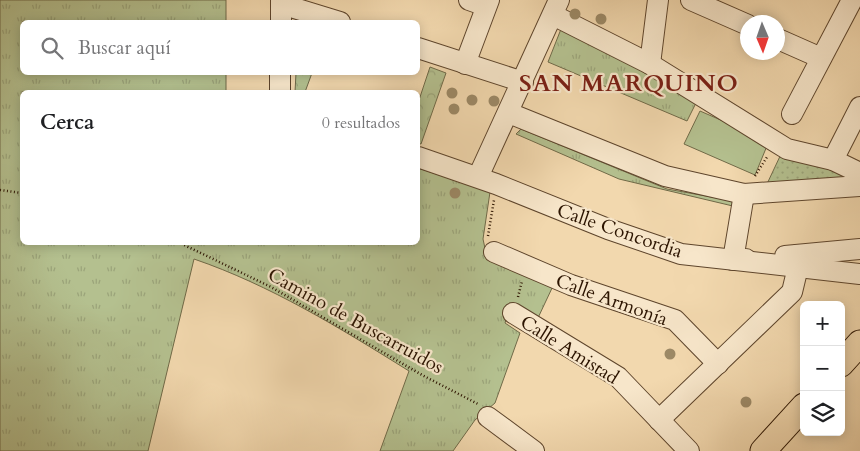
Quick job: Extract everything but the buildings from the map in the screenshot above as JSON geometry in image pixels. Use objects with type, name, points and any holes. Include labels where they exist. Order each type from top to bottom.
[{"type":"main road","points":[[845,360],[860,343]]},
{"type":"main road","points":[[764,451],[800,410]]},
{"type":"street","points":[[650,64],[658,0]]},
{"type":"street","points":[[691,0],[740,21]]},
{"type":"street","points":[[465,64],[481,2]]},
{"type":"street","points":[[792,114],[821,58],[855,4]]},
{"type":"street","points":[[487,181],[509,113],[556,8],[787,149],[833,160],[860,173]]},
{"type":"street","points":[[281,9],[331,20]]},
{"type":"street","points":[[785,42],[821,58]]},
{"type":"street","points":[[420,49],[523,82]]},
{"type":"street","points":[[280,75],[280,90]]},
{"type":"street","points":[[833,160],[860,107]]},
{"type":"street","points":[[509,113],[665,176],[744,194],[860,186]]},
{"type":"street","name":"Calle Concordia","points":[[420,159],[487,181],[608,229],[681,254],[733,260],[797,261],[860,274]]},
{"type":"street","points":[[733,260],[744,194]]},
{"type":"street","points":[[659,420],[792,292],[797,261],[860,249]]},
{"type":"street","name":"Calle Armonía","points":[[494,252],[571,285],[675,320],[718,364]]},
{"type":"street","name":"Calle Amistad","points":[[513,313],[618,377],[689,451]]},
{"type":"street","points":[[488,417],[534,451]]},
{"type":"path","points":[[487,181],[487,240],[494,252]]},
{"type":"path","points":[[0,190],[20,193]]},
{"type":"path","name":"Camino de Buscarruidos","points":[[184,245],[271,287],[422,375],[476,401],[488,417]]},
{"type":"path","points":[[513,313],[526,266]]},
{"type":"green space","points":[[0,0],[226,0],[226,20],[20,20],[20,75],[226,75],[226,90],[20,90],[20,245],[420,245],[420,169],[490,192],[483,239],[486,253],[553,286],[537,320],[510,307],[505,323],[520,333],[495,403],[475,420],[453,451],[380,451],[409,371],[304,309],[250,281],[194,259],[148,451],[0,451]]},
{"type":"green space","points":[[563,24],[699,97],[687,121],[548,62]]},
{"type":"green space","points":[[430,67],[446,73],[421,144],[420,144],[420,97]]},
{"type":"green space","points":[[296,75],[311,75],[306,90],[295,90]]},
{"type":"green space","points":[[700,111],[769,141],[755,175],[684,144]]},
{"type":"green space","points":[[521,129],[667,189],[717,198],[738,199],[737,207],[619,179],[516,134]]},
{"type":"green space","points":[[782,152],[860,177],[766,186]]},
{"type":"district","name":"SAN MARQUINO","points":[[629,83]]}]
